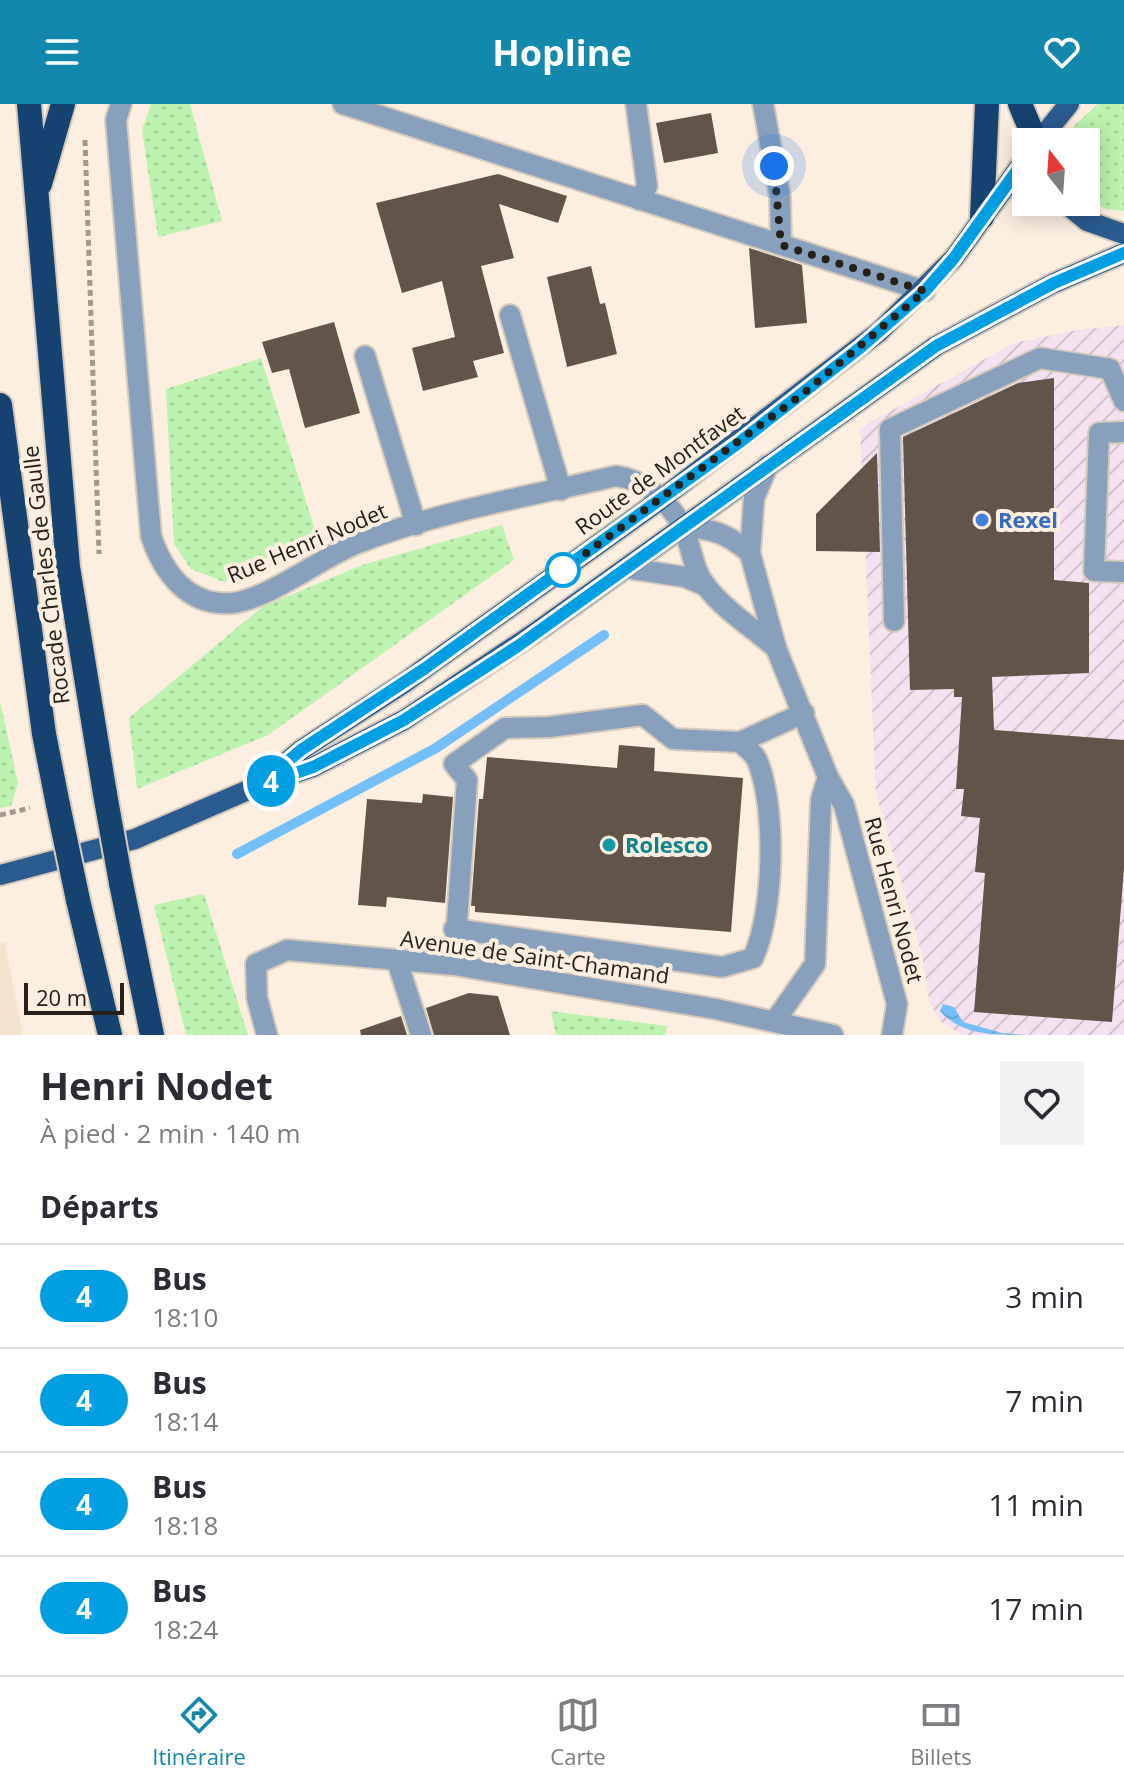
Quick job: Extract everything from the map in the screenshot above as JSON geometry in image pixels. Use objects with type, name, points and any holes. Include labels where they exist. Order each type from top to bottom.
[{"type":"highway","name":"Rocade Charles de Gaulle","points":[[29,104],[68,567],[88,711],[152,1035]]},
{"type":"highway","points":[[36,198],[63,104]]},
{"type":"highway","points":[[982,217],[987,104]]},
{"type":"highway","points":[[1020,104],[1031,128]]},
{"type":"highway","name":"Rocade Charles de Gaulle","points":[[0,405],[44,734],[46,806],[78,900],[110,1035]]},
{"type":"main road","points":[[1049,128],[1069,104]]},
{"type":"main road","name":"Route de Montfavet","points":[[260,785],[301,750],[416,675],[826,376],[925,291],[1012,177]]},
{"type":"main road","points":[[1081,216],[1124,234]]},
{"type":"main road","name":"Route de Montfavet","points":[[0,875],[135,839],[260,785],[313,767],[404,720],[474,676],[936,346],[1054,283],[1124,253]]},
{"type":"street","name":"Rue Henri Nodet","points":[[121,104],[116,120],[151,536],[159,560],[185,591],[204,600],[232,603],[256,596],[360,542],[416,525],[616,476],[642,481],[660,500],[682,527],[691,556],[706,586]]},
{"type":"street","points":[[343,104],[925,291]]},
{"type":"street","points":[[636,104],[647,186],[640,200]]},
{"type":"street","points":[[763,104],[780,197],[781,245]]},
{"type":"street","points":[[510,315],[561,490]]},
{"type":"street","points":[[365,356],[416,525]]},
{"type":"street","points":[[894,621],[890,429],[1040,358],[1110,369],[1124,401]]},
{"type":"street","points":[[1124,432],[1099,433],[1094,571],[1124,572]]},
{"type":"street","name":"Rue Henri Nodet","points":[[768,465],[754,498],[750,553],[776,648],[828,777],[844,805],[897,1004],[892,1035]]},
{"type":"street","points":[[682,527],[711,528],[731,537],[750,553]]},
{"type":"street","name":"Rue Henri Nodet","points":[[626,568],[685,577],[706,586],[776,648]]},
{"type":"street","points":[[454,965],[454,929],[467,780],[454,764],[505,728],[549,727],[643,715],[673,739],[740,742],[804,713]]},
{"type":"street","points":[[454,929],[722,967],[753,958],[765,932],[771,806],[756,757],[740,742]]},
{"type":"street","points":[[775,1021],[815,964],[821,800],[828,777]]},
{"type":"street","name":"Avenue de Saint-Chamand","points":[[267,1035],[257,998],[256,964],[287,950],[454,965],[775,1021],[833,1035]]},
{"type":"street","points":[[397,961],[421,1035]]},
{"type":"path","points":[[85,132],[99,556]]},
{"type":"path","points":[[0,815],[46,806]]},
{"type":"shaded area","points":[[1124,325],[1124,1035],[962,1035],[941,1022],[930,1004],[921,951],[876,794],[860,428],[1014,343],[1077,330]]},
{"type":"shaded area","points":[[0,943],[5,943],[23,1035],[0,1035]]},
{"type":"green space","points":[[151,104],[190,104],[222,221],[158,237],[142,130]]},
{"type":"green space","points":[[1098,104],[1124,104],[1124,211],[1100,206],[1100,128],[1074,126]]},
{"type":"green space","points":[[261,358],[316,533],[224,582],[191,569],[174,544],[166,389]]},
{"type":"green space","points":[[502,525],[514,560],[268,735],[137,789],[129,718],[262,607],[362,565]]},
{"type":"green space","points":[[0,701],[18,783],[11,806],[0,808]]},
{"type":"green space","points":[[204,894],[248,1035],[186,1035],[154,905]]},
{"type":"green space","points":[[551,1011],[667,1026],[665,1035],[556,1035]]},
{"type":"water","points":[[943,1004],[954,1007],[963,1022],[1002,1033],[1026,1035],[990,1034],[968,1029],[948,1019],[940,1011]]},
{"type":"building","points":[[711,113],[718,153],[664,163],[656,123]]},
{"type":"building","points":[[498,174],[567,196],[558,223],[499,204],[514,258],[481,266],[504,353],[473,361],[478,377],[423,391],[412,348],[455,337],[442,281],[402,293],[376,203]]},
{"type":"building","points":[[749,248],[802,265],[807,323],[755,328]]},
{"type":"building","points":[[591,266],[600,304],[605,303],[617,354],[567,367],[547,277]]},
{"type":"building","points":[[334,322],[360,413],[305,428],[289,369],[272,373],[262,342]]},
{"type":"building","points":[[1054,378],[1054,580],[1089,583],[1089,673],[992,677],[994,730],[1124,740],[1124,868],[1112,1022],[974,1012],[985,873],[975,872],[980,818],[961,816],[964,789],[956,789],[962,697],[954,697],[954,689],[910,690],[903,437],[1018,383]]},
{"type":"building","points":[[877,453],[880,552],[816,551],[816,514]]},
{"type":"building","name":"Rolesco","points":[[619,745],[655,748],[654,771],[743,778],[731,932],[475,912],[475,906],[471,906],[479,799],[483,799],[487,757],[617,768]]},
{"type":"building","points":[[423,794],[453,797],[445,903],[387,897],[386,907],[358,905],[367,799],[422,803]]},
{"type":"building","points":[[469,993],[498,996],[510,1035],[434,1035],[426,1008]]},
{"type":"building","points":[[401,1016],[407,1035],[361,1035],[360,1030]]},
{"type":"waterway","points":[[237,854],[436,748],[604,635]]},
{"type":"bus line","name":"4","points":[[1012,177],[954,258],[925,291],[826,376],[483,628],[301,750],[260,785],[313,767],[404,720],[518,646],[936,346],[1054,283],[1124,253]]},
{"type":"place","name":"Rexel","points":[[982,520]]},
{"type":"place","name":"Rolesco","points":[[609,845]]},
{"type":"route","points":[[563,570],[804,393],[925,291],[781,245],[780,197],[774,166]]}]
